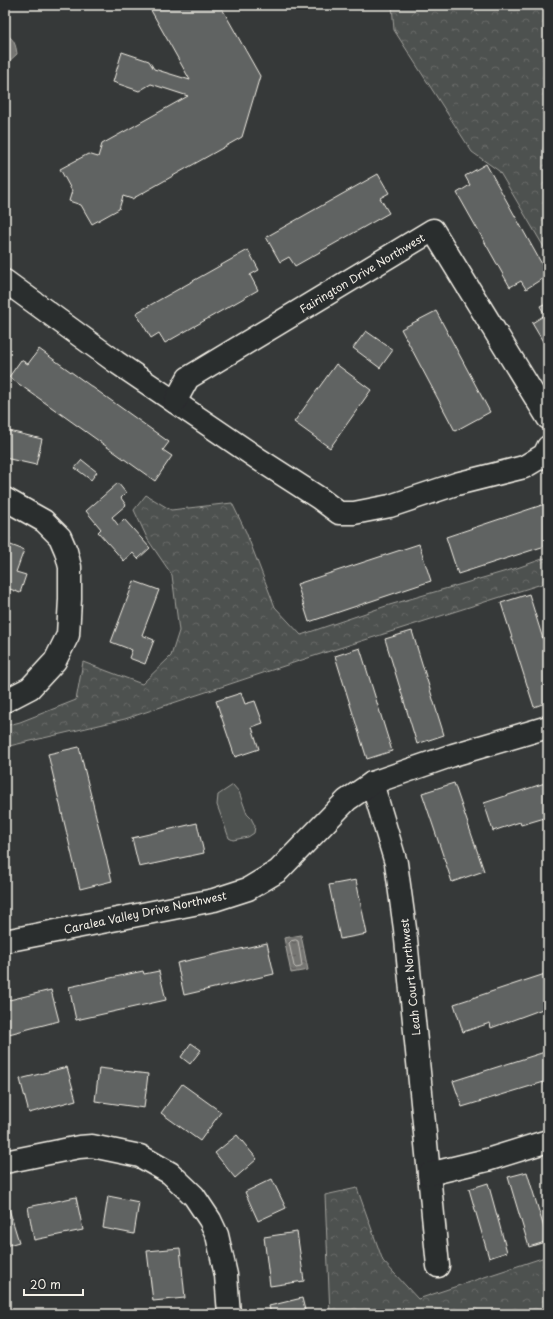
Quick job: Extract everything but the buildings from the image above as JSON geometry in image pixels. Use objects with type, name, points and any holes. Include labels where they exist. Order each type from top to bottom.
[{"type":"street","name":"Fairington Drive Northwest","points":[[175,402],[188,378],[433,230],[548,418]]},
{"type":"street","points":[[5,281],[116,362],[260,460],[319,498],[339,513],[354,513],[390,506],[456,484],[524,467],[544,456],[548,448]]},
{"type":"street","points":[[5,499],[44,521],[60,537],[66,551],[70,567],[68,635],[55,661],[30,688],[5,701]]},
{"type":"street","name":"Caralea Valley Drive Northwest","points":[[5,941],[214,900],[248,889],[278,871],[347,800],[372,783],[548,726]]},
{"type":"street","name":"Leah Court Northwest","points":[[372,783],[396,863],[405,929],[438,1266]]},
{"type":"street","points":[[429,1174],[487,1160],[548,1141]]},
{"type":"street","points":[[5,1162],[79,1147],[92,1146],[140,1156],[170,1173],[194,1196],[215,1230],[226,1275],[229,1314]]},
{"type":"green space","points":[[392,5],[548,5],[548,254],[499,171],[472,152],[394,30]]},
{"type":"green space","points":[[146,495],[171,510],[232,503],[246,532],[275,607],[301,635],[386,606],[517,568],[548,557],[548,582],[308,658],[125,719],[5,747],[5,726],[20,722],[76,700],[83,662],[142,684],[171,656],[179,631],[172,575],[148,540],[134,510]]},
{"type":"green space","points":[[233,785],[239,792],[247,814],[255,826],[254,833],[248,837],[233,840],[229,838],[217,805],[218,795]]},
{"type":"green space","points":[[357,1188],[383,1261],[418,1299],[548,1256],[548,1314],[330,1314],[325,1195]]},
{"type":"water","points":[[5,35],[11,38],[15,45],[17,54],[5,65]]},
{"type":"water","points":[[301,935],[308,970],[291,973],[284,938]]}]
